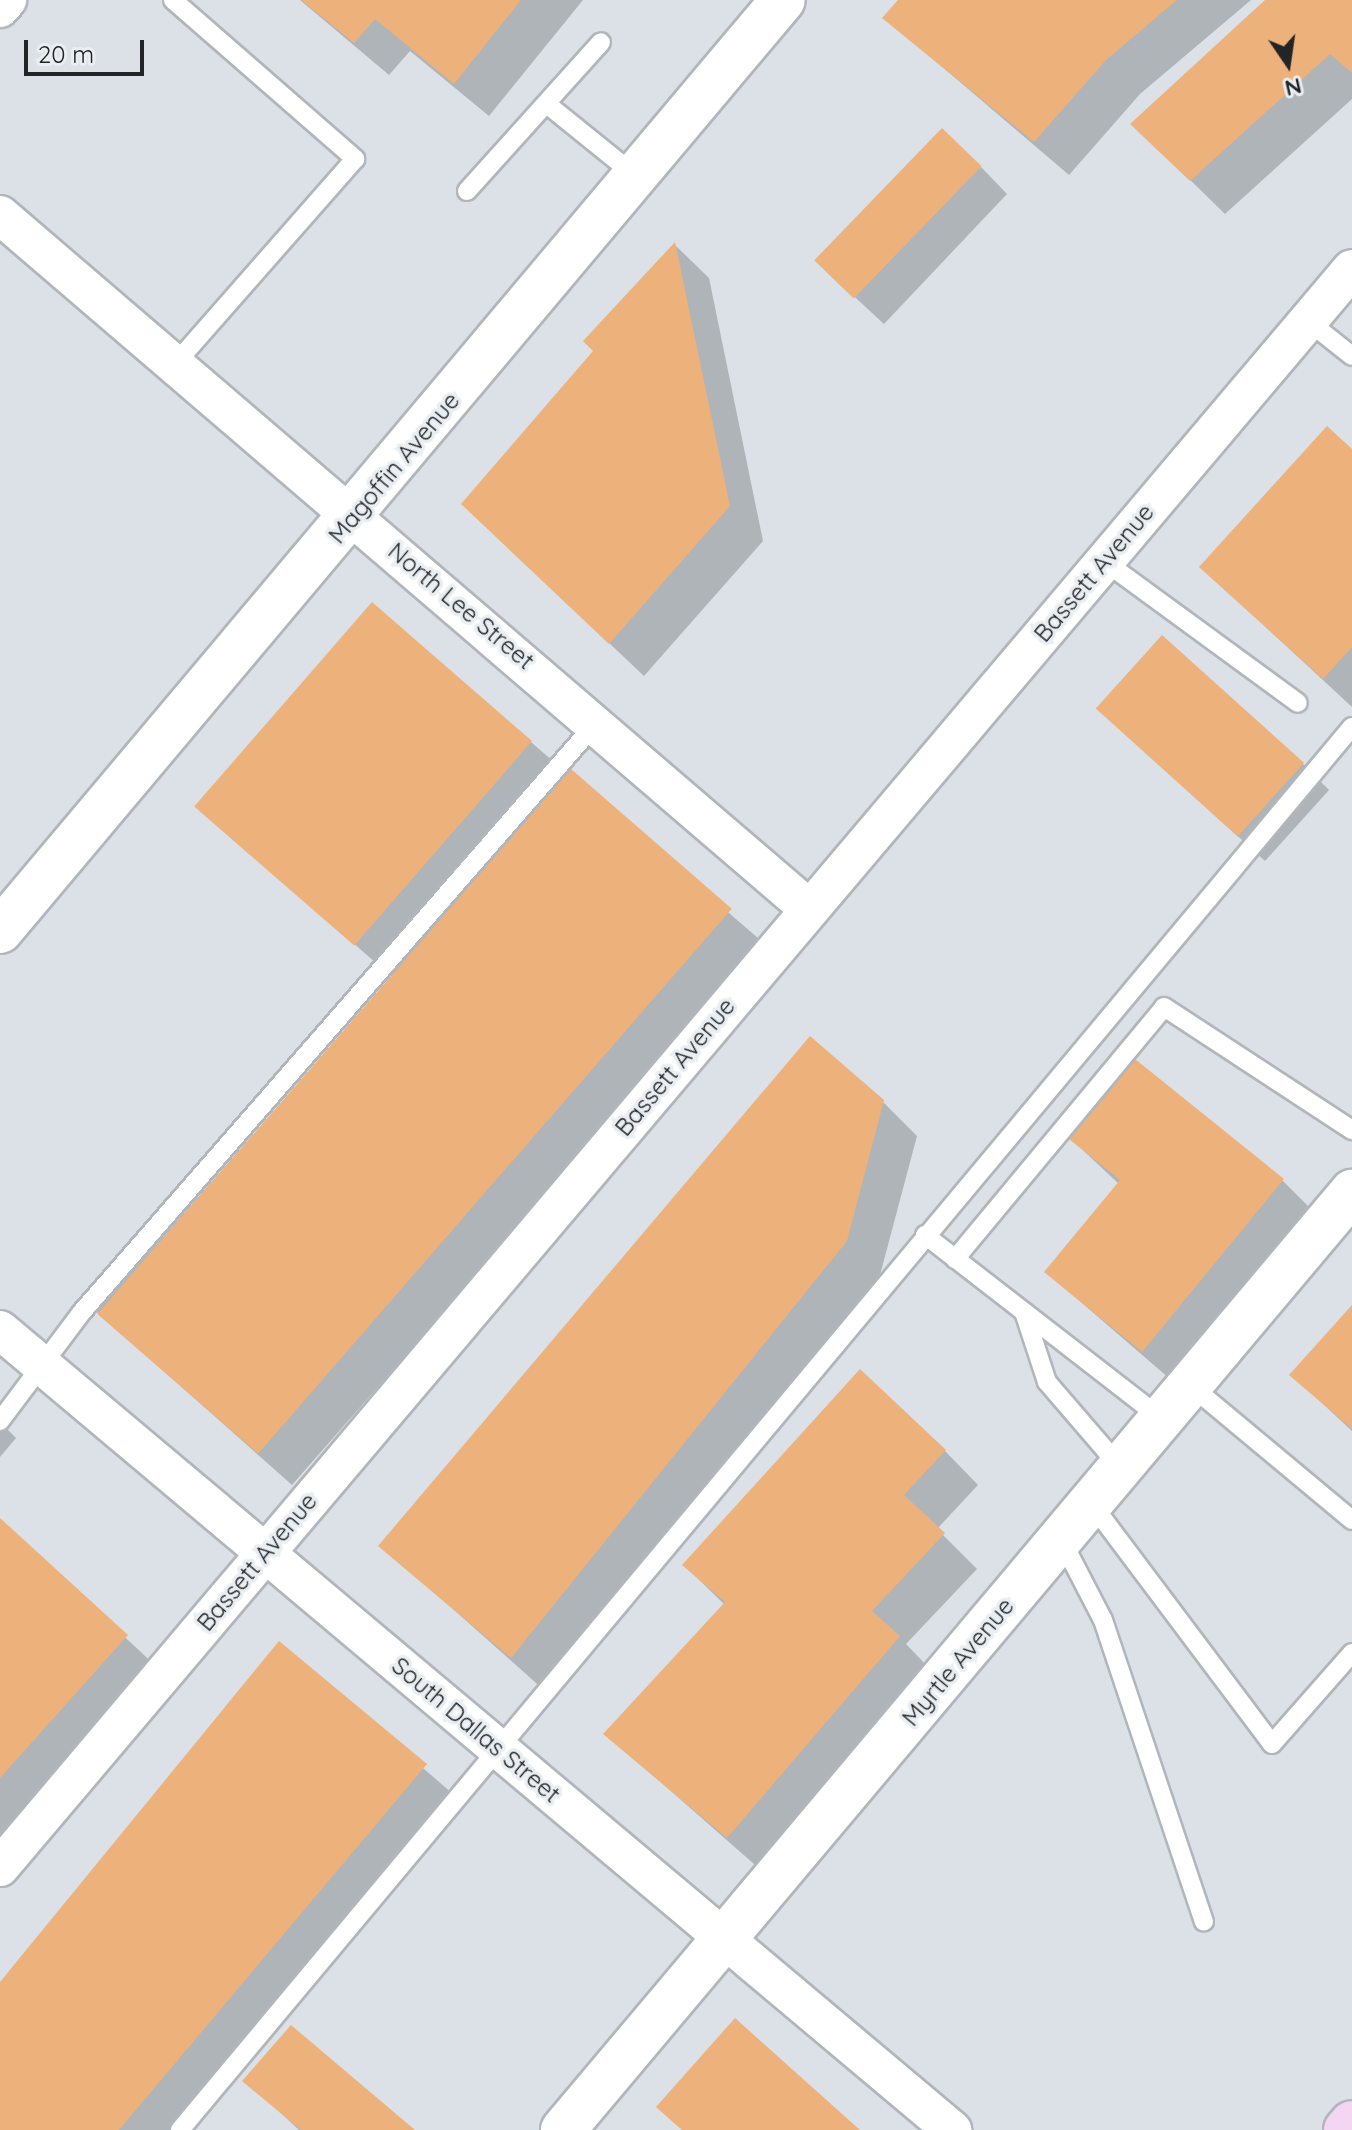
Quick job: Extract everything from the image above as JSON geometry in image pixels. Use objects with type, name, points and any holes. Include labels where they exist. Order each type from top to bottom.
[{"type":"main road","points":[[1346,2130],[1352,2123]]},
{"type":"street","points":[[0,8],[7,0]]},
{"type":"street","name":"Magoffin Avenue","points":[[0,931],[355,516],[783,0]]},
{"type":"street","name":"North Lee Street","points":[[0,215],[355,516],[809,909]]},
{"type":"street","name":"Bassett Avenue","points":[[0,1867],[1352,269]]},
{"type":"street","name":"Myrtle Avenue","points":[[563,2130],[1352,1192]]},
{"type":"street","name":"South Dallas Street","points":[[0,1330],[952,2130]]},
{"type":"lane","points":[[173,0],[355,159],[175,364]]},
{"type":"lane","points":[[467,191],[548,105],[601,42]]},
{"type":"lane","points":[[548,105],[638,178]]},
{"type":"lane","points":[[1308,321],[1352,356]]},
{"type":"lane","points":[[1104,561],[1298,703]]},
{"type":"lane","points":[[0,1421],[45,1368],[81,1313],[596,723]]},
{"type":"lane","points":[[180,2130],[495,1746],[1352,727]]},
{"type":"lane","points":[[955,1259],[1164,1007],[1352,1130]]},
{"type":"lane","points":[[925,1235],[1162,1419]]},
{"type":"lane","points":[[1024,1312],[1047,1382],[1120,1467]]},
{"type":"lane","points":[[1190,1385],[1352,1520]]},
{"type":"lane","points":[[1091,1503],[1272,1744],[1352,1653]]},
{"type":"lane","points":[[1061,1539],[1103,1620],[1204,1922]]},
{"type":"building","points":[[301,0],[521,0],[454,84],[375,19],[354,43]]},
{"type":"building","points":[[898,0],[1177,0],[1106,60],[1034,142],[882,18]]},
{"type":"building","points":[[1265,0],[1352,0],[1352,73],[1330,54],[1190,181],[1130,124]]},
{"type":"building","points":[[942,128],[982,166],[854,299],[814,260]]},
{"type":"building","points":[[675,242],[730,506],[609,644],[461,504],[593,351],[583,341]]},
{"type":"building","points":[[1327,426],[1352,449],[1352,647],[1323,679],[1199,567]]},
{"type":"building","points":[[372,602],[532,741],[354,946],[194,807]]},
{"type":"building","points":[[1162,635],[1304,763],[1238,836],[1096,709]]},
{"type":"building","points":[[571,769],[732,909],[258,1454],[97,1314]]},
{"type":"building","points":[[810,1036],[884,1100],[847,1241],[511,1658],[378,1546]]},
{"type":"building","points":[[1135,1059],[1284,1179],[1142,1352],[1044,1272],[1120,1180],[1069,1139]]},
{"type":"building","points":[[1352,1305],[1352,1429],[1289,1375]]},
{"type":"building","points":[[860,1369],[946,1450],[904,1495],[945,1533],[872,1611],[900,1636],[727,1838],[603,1734],[725,1602],[682,1565]]},
{"type":"building","points":[[0,1518],[128,1635],[0,1778]]},
{"type":"building","points":[[279,1641],[427,1764],[119,2130],[0,2130],[0,1982]]},
{"type":"building","points":[[735,2018],[860,2130],[682,2130],[656,2107]]},
{"type":"building","points":[[291,2025],[415,2130],[301,2130],[242,2081]]}]
